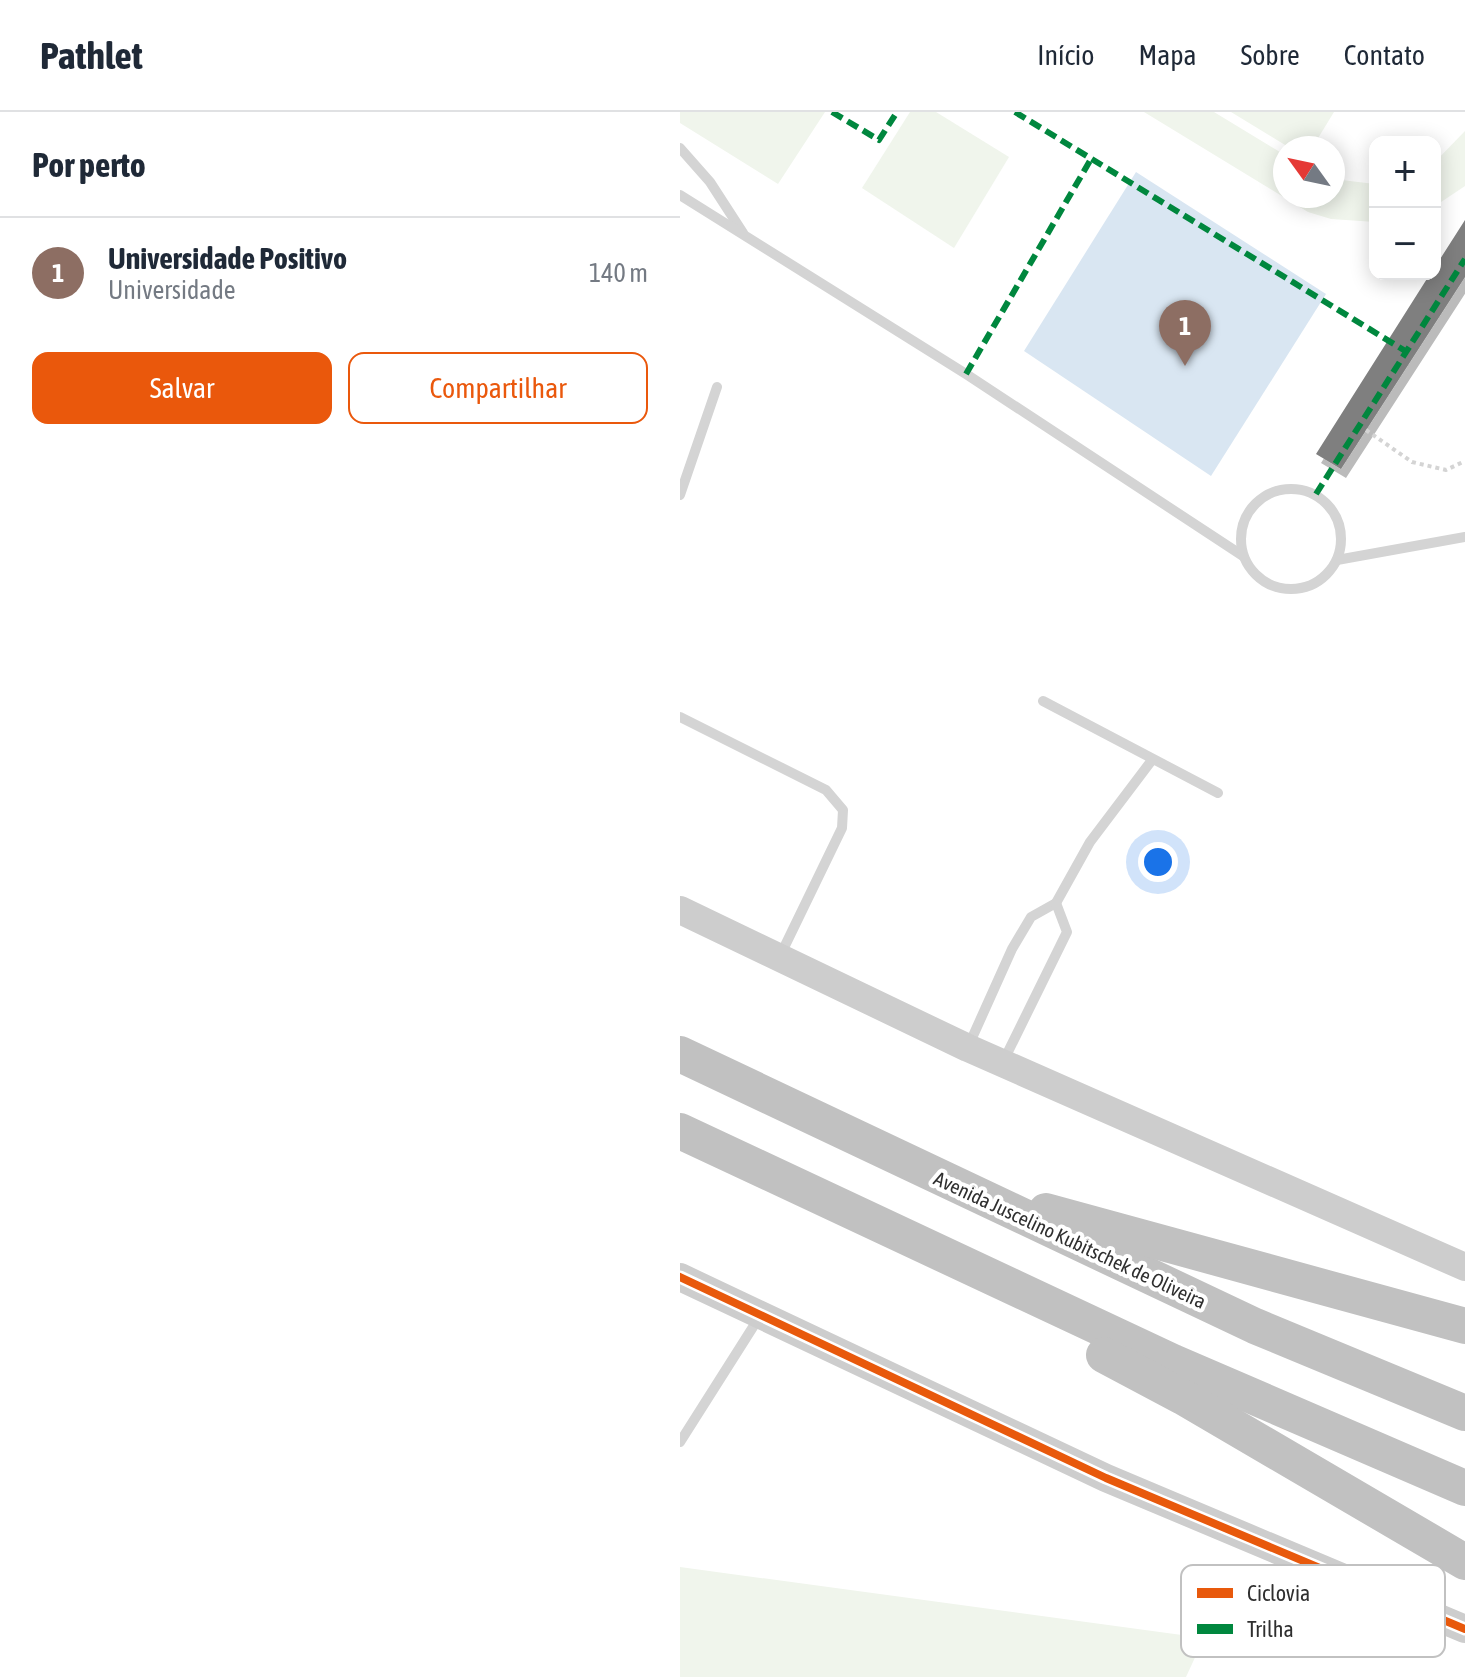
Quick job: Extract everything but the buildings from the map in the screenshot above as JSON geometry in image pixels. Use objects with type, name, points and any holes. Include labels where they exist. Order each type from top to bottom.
[{"type":"highway","name":"Avenida Juscelino Kubitschek de Oliveira","points":[[680,1054],[1255,1326],[1465,1413]]},
{"type":"highway","points":[[680,1131],[1173,1362],[1465,1488]]},
{"type":"highway","points":[[721,1151],[1183,1397],[1465,1562]]},
{"type":"highway","points":[[952,1185],[1465,1326]]},
{"type":"main road","points":[[680,910],[1003,1064],[1465,1267]]},
{"type":"main road","points":[[680,1277],[1106,1478],[1313,1565]]},
{"type":"main road","points":[[1445,1621],[1465,1629]]},
{"type":"lane","points":[[680,148],[710,182],[745,235]]},
{"type":"lane","points":[[680,195],[966,374],[1243,556]]},
{"type":"lane","points":[[680,495],[717,387]]},
{"type":"lane","points":[[1291,487],[1316,494],[1333,510],[1341,534],[1337,560],[1325,576],[1308,586],[1289,589],[1269,585],[1253,573],[1243,556],[1240,532],[1249,509],[1267,493],[1291,487]]},
{"type":"lane","points":[[1337,560],[1465,537]]},
{"type":"lane","points":[[1043,701],[1218,793]]},
{"type":"lane","points":[[680,717],[826,790],[843,810],[842,828],[779,957]]},
{"type":"lane","points":[[968,1048],[1012,949],[1031,917],[1056,903],[1090,842],[1152,760]]},
{"type":"lane","points":[[1003,1064],[1067,932],[1056,903]]},
{"type":"lane","points":[[680,1442],[760,1316]]},
{"type":"path","points":[[1366,430],[1412,462],[1446,470],[1465,461]]},
{"type":"shaded area","points":[[680,112],[825,112],[778,184],[680,123]]},
{"type":"shaded area","points":[[910,112],[936,112],[1009,157],[954,248],[862,188]]},
{"type":"shaded area","points":[[1144,112],[1214,112],[1273,148],[1273,191]]},
{"type":"shaded area","points":[[1231,112],[1334,112],[1319,136],[1273,138]]},
{"type":"shaded area","points":[[1465,131],[1465,186],[1441,202],[1441,156]]},
{"type":"shaded area","points":[[1136,172],[1326,294],[1211,476],[1024,351]]},
{"type":"shaded area","points":[[1345,180],[1369,183],[1369,222],[1331,219],[1301,208],[1345,208]]},
{"type":"shaded area","points":[[680,1567],[1181,1635],[1181,1657],[1195,1657],[1186,1677],[680,1677]]},
{"type":"marked path","points":[[832,112],[879,140],[897,112]]},
{"type":"marked path","points":[[1015,112],[1407,352]]},
{"type":"marked path","points":[[966,374],[1091,159]]},
{"type":"marked path","points":[[1316,494],[1465,259]]},
{"type":"cycle path","points":[[680,1277],[1106,1478],[1313,1565]]},
{"type":"cycle path","points":[[1445,1621],[1465,1629]]},
{"type":"place","name":"Universidade Positivo","points":[[1185,366]]}]
